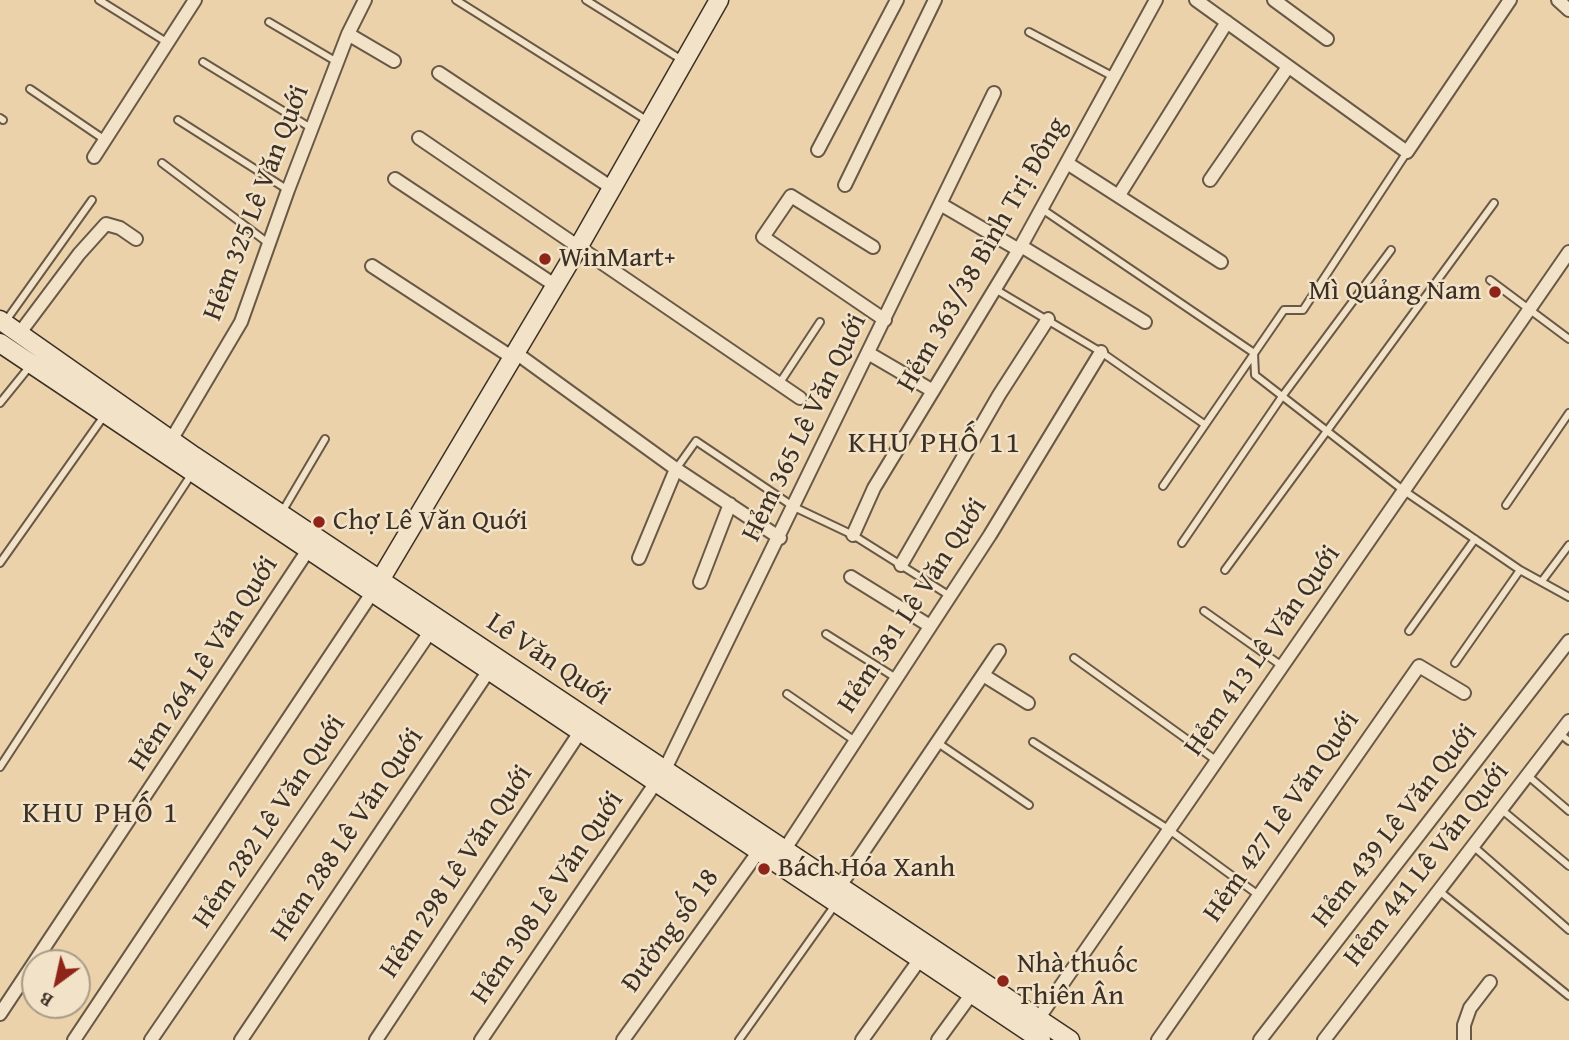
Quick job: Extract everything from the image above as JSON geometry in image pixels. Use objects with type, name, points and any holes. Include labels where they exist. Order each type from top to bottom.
[{"type":"main road","points":[[376,586],[556,286],[719,0]]},
{"type":"main road","name":"Lê Văn Quới","points":[[8,326],[167,446],[192,473],[308,550],[376,586],[661,776],[759,851],[838,895],[925,952],[1070,1040]]},
{"type":"main road","name":"Lê Văn Quới","points":[[0,343],[105,414],[167,446],[281,513],[376,586],[430,632],[493,665],[580,732],[785,849],[838,895]]},
{"type":"main road","name":"Lê Văn Quới","points":[[925,952],[973,992],[1041,1040]]},
{"type":"street","points":[[94,157],[195,0]]},
{"type":"street","name":"Hẻm 325 Lê Văn Quới","points":[[167,446],[241,322],[337,62],[365,0]]},
{"type":"street","points":[[818,150],[897,0]]},
{"type":"street","points":[[845,185],[935,0]]},
{"type":"street","name":"Hẻm 363/38 Bình Trị Đông","points":[[853,535],[874,488],[1020,248],[1156,0]]},
{"type":"street","points":[[1196,0],[1406,152],[1510,0]]},
{"type":"street","points":[[1274,0],[1327,39]]},
{"type":"street","points":[[1558,0],[1569,10]]},
{"type":"street","points":[[1119,195],[1227,22]]},
{"type":"street","points":[[348,34],[394,61]]},
{"type":"street","points":[[1210,180],[1288,67]]},
{"type":"street","points":[[439,73],[612,188]]},
{"type":"street","name":"Hẻm 365 Lê Văn Quới","points":[[661,776],[780,538],[994,93]]},
{"type":"street","points":[[419,138],[800,398]]},
{"type":"street","points":[[1067,163],[1222,262]]},
{"type":"street","points":[[396,179],[556,286]]},
{"type":"street","points":[[873,247],[791,195],[763,237],[884,320]]},
{"type":"street","points":[[942,205],[1145,322]]},
{"type":"street","points":[[8,326],[106,224],[120,228],[136,239]]},
{"type":"street","name":"Hẻm 413 Lê Văn Quới","points":[[1038,1019],[1569,252]]},
{"type":"street","points":[[372,266],[515,355],[676,469],[780,538]]},
{"type":"street","points":[[901,565],[999,395],[1048,319]]},
{"type":"street","name":"Hẻm 381 Lê Văn Quới","points":[[785,849],[950,596],[1101,352]]},
{"type":"street","points":[[868,353],[933,391]]},
{"type":"street","points":[[639,558],[676,469]]},
{"type":"street","points":[[700,582],[730,504]]},
{"type":"street","name":"Hẻm 264 Lê Văn Quới","points":[[0,1014],[308,550]]},
{"type":"street","points":[[851,577],[930,626]]},
{"type":"street","points":[[75,1040],[376,586]]},
{"type":"street","name":"Hẻm 282 Lê Văn Quới","points":[[151,1040],[430,632]]},
{"type":"street","name":"Hẻm 439 Lê Văn Quới","points":[[1260,1040],[1569,641]]},
{"type":"street","points":[[838,895],[999,652]]},
{"type":"street","name":"Hẻm 288 Lê Văn Quới","points":[[241,1040],[493,665]]},
{"type":"street","name":"Hẻm 427 Lê Văn Quới","points":[[1158,1040],[1257,894],[1419,666],[1464,693]]},
{"type":"street","points":[[983,675],[1028,703]]},
{"type":"street","name":"Hẻm 441 Lê Văn Quới","points":[[1324,1040],[1527,775],[1564,737],[1569,721]]},
{"type":"street","name":"Hẻm 298 Lê Văn Quới","points":[[376,1040],[580,732]]},
{"type":"street","name":"Hẻm 308 Lê Văn Quới","points":[[481,1040],[661,776]]},
{"type":"street","name":"Đường số 18","points":[[623,1040],[759,851]]},
{"type":"street","points":[[862,1040],[925,952]]},
{"type":"street","points":[[1464,1040],[1464,1026],[1470,1008],[1490,982]]},
{"type":"street","points":[[938,1040],[973,992]]},
{"type":"lane","points":[[99,0],[167,43]]},
{"type":"lane","points":[[456,0],[650,122]]},
{"type":"lane","points":[[586,0],[597,3],[684,61]]},
{"type":"lane","points":[[269,22],[337,62]]},
{"type":"lane","points":[[1028,32],[1114,77]]},
{"type":"lane","points":[[203,62],[312,129]]},
{"type":"lane","points":[[30,89],[105,140]]},
{"type":"lane","points":[[178,120],[288,190]]},
{"type":"lane","points":[[1163,486],[1284,310],[1303,310],[1406,152]]},
{"type":"lane","points":[[162,163],[268,243]]},
{"type":"lane","points":[[8,326],[92,200]]},
{"type":"lane","points":[[1225,570],[1327,435],[1494,204]]},
{"type":"lane","points":[[1040,208],[1254,353]]},
{"type":"lane","points":[[1182,543],[1281,398],[1391,250]]},
{"type":"lane","points":[[1490,280],[1569,339]]},
{"type":"lane","points":[[995,289],[1101,352],[1204,424]]},
{"type":"lane","points":[[779,384],[820,322]]},
{"type":"lane","points":[[1254,353],[1255,375],[1327,435],[1521,570],[1569,597]]},
{"type":"lane","points":[[0,403],[31,365]]},
{"type":"lane","points":[[1506,505],[1569,412]]},
{"type":"lane","points":[[0,563],[105,414]]},
{"type":"lane","points":[[281,513],[325,439]]},
{"type":"lane","points":[[676,469],[696,441],[794,507],[853,535],[950,596]]},
{"type":"lane","points":[[0,767],[192,473]]},
{"type":"lane","points":[[1409,631],[1475,539]]},
{"type":"lane","points":[[1542,581],[1569,545]]},
{"type":"lane","points":[[1455,663],[1521,570]]},
{"type":"lane","points":[[1204,611],[1282,666]]},
{"type":"lane","points":[[826,634],[897,678]]},
{"type":"lane","points":[[1074,659],[1217,761]]},
{"type":"lane","points":[[787,694],[855,741]]},
{"type":"lane","points":[[1033,741],[1168,830],[1257,894]]},
{"type":"lane","points":[[938,743],[1029,805]]},
{"type":"lane","points":[[1527,775],[1569,811]]},
{"type":"lane","points":[[1502,810],[1569,866]]},
{"type":"lane","points":[[1473,846],[1569,930]]},
{"type":"lane","points":[[1438,890],[1569,996]]},
{"type":"lane","points":[[739,1040],[838,895]]},
{"type":"place","name":"WinMart+","points":[[545,259]]},
{"type":"place","name":"Mì Quảng Nam","points":[[1495,292]]},
{"type":"place","name":"Chợ Lê Văn Quới","points":[[319,522]]},
{"type":"place","name":"Bách Hóa Xanh","points":[[764,869]]},
{"type":"place","name":"Nhà thuốc Thiên Ân","points":[[1003,981]]},
{"type":"district","name":"KHU PHỐ 11","points":[[935,444]]},
{"type":"district","name":"KHU PHỐ 1","points":[[101,814]]}]
